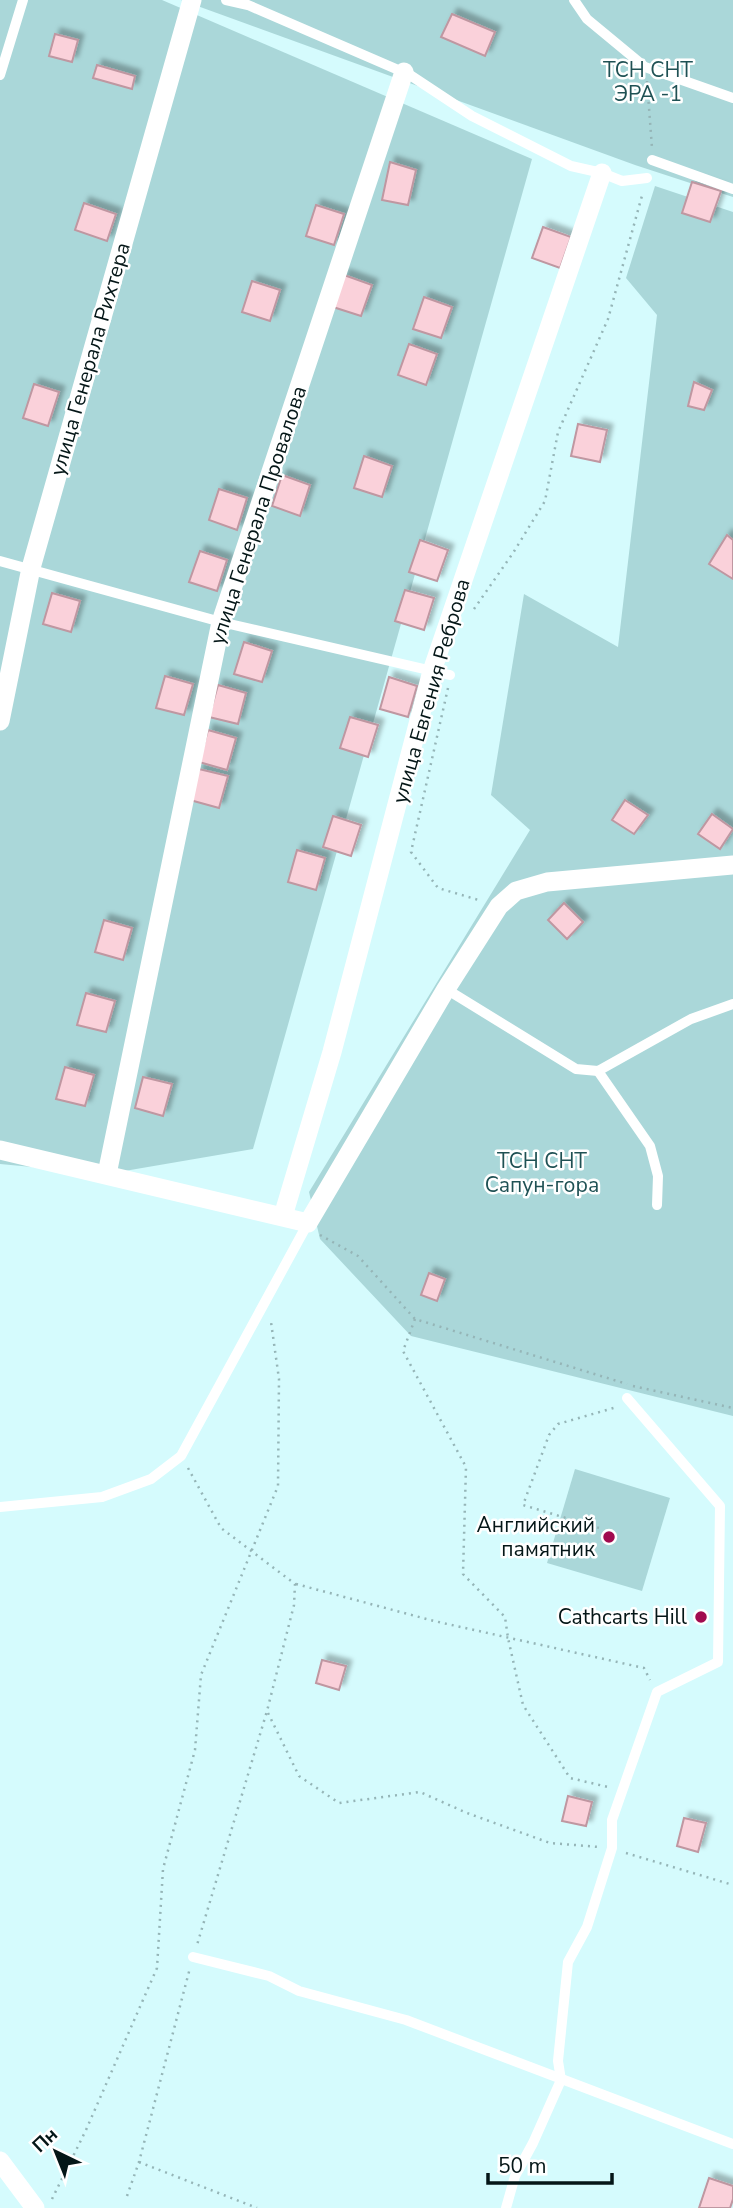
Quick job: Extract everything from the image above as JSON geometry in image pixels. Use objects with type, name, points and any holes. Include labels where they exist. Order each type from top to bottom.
[{"type":"street","name":"улица Генерала Рихтера","points":[[0,721],[31,568],[192,0]]},
{"type":"street","name":"улица Генерала Провалова","points":[[107,1174],[220,622],[404,72]]},
{"type":"street","name":"улица Евгения Реброва","points":[[283,1216],[441,673],[602,173]]},
{"type":"street","points":[[0,1150],[308,1223],[446,989],[499,906],[516,891],[547,882],[733,865]]},
{"type":"street","points":[[0,2161],[34,2208]]},
{"type":"lane","points":[[0,75],[23,0]]},
{"type":"lane","points":[[226,0],[248,5],[404,72],[472,116],[571,166],[622,181],[647,178]]},
{"type":"lane","points":[[574,0],[587,19],[645,67],[733,98]]},
{"type":"lane","points":[[652,160],[733,189]]},
{"type":"lane","points":[[0,561],[220,622],[441,673]]},
{"type":"lane","points":[[446,989],[576,1069],[598,1071],[691,1019],[733,1004]]},
{"type":"lane","points":[[598,1071],[650,1146],[658,1176],[657,1205]]},
{"type":"lane","points":[[0,1507],[102,1497],[151,1479],[181,1456],[308,1223]]},
{"type":"lane","points":[[506,2208],[515,2176],[561,2080],[558,2061],[568,1962],[587,1927],[612,1849],[612,1820],[621,1789],[657,1692],[719,1662],[720,1506],[627,1398]]},
{"type":"lane","points":[[193,1957],[269,1976],[299,1991],[406,2020],[733,2144]]},
{"type":"path","points":[[645,67],[652,160]]},
{"type":"path","points":[[468,616],[513,554],[545,501],[558,432],[608,319],[647,178]]},
{"type":"path","points":[[441,673],[411,852],[438,888],[499,906]]},
{"type":"path","points":[[308,1223],[320,1235],[358,1256],[415,1320],[633,1386],[733,1408]]},
{"type":"path","points":[[47,2208],[86,2130],[157,1968],[163,1869],[195,1750],[201,1675],[278,1486],[279,1379],[267,1297]]},
{"type":"path","points":[[415,1320],[403,1351],[466,1467],[463,1574],[505,1617],[523,1705],[570,1778],[621,1789]]},
{"type":"path","points":[[599,1528],[523,1505],[549,1435],[558,1424],[624,1405],[627,1398]]},
{"type":"path","points":[[181,1456],[221,1528],[295,1584],[434,1621],[644,1668],[657,1692]]},
{"type":"path","points":[[127,2196],[139,2162],[193,1957],[267,1711],[294,1605],[295,1584]]},
{"type":"path","points":[[267,1711],[299,1776],[339,1803],[420,1793],[550,1843],[612,1849],[733,1885]]},
{"type":"path","points":[[139,2162],[257,2208]]},
{"type":"green space","points":[[0,0],[162,0],[532,159],[253,1149],[107,1174],[0,1164]]},
{"type":"green space","name":"ТСН СНТ ЭРА -1","points":[[181,0],[733,0],[733,197],[635,165]]},
{"type":"green space","name":"ТСН СНТ Сапун-гора","points":[[655,186],[733,212],[733,1416],[411,1336],[320,1239],[309,1192],[530,830],[491,795],[524,594],[618,647],[657,315],[626,278]]},
{"type":"green space","points":[[575,1469],[670,1498],[642,1591],[547,1563]]},
{"type":"building","points":[[452,14],[495,32],[485,56],[441,37]]},
{"type":"building","points":[[55,34],[78,40],[72,62],[49,56]]},
{"type":"building","points":[[97,65],[135,76],[132,89],[93,78]]},
{"type":"building","points":[[390,162],[416,170],[408,205],[382,200]]},
{"type":"building","points":[[692,182],[721,191],[710,222],[682,213]]},
{"type":"building","points":[[84,203],[116,214],[107,241],[75,230]]},
{"type":"building","points":[[316,205],[344,214],[334,245],[306,236]]},
{"type":"building","points":[[543,227],[571,237],[560,268],[532,258]]},
{"type":"building","points":[[344,275],[372,285],[361,316],[333,307]]},
{"type":"building","points":[[252,281],[280,290],[270,321],[242,312]]},
{"type":"building","points":[[424,297],[452,307],[441,338],[413,329]]},
{"type":"building","points":[[409,344],[437,354],[426,385],[398,375]]},
{"type":"building","points":[[694,382],[712,390],[704,410],[688,406]]},
{"type":"building","points":[[34,384],[59,392],[48,426],[23,418]]},
{"type":"building","points":[[578,424],[607,430],[600,462],[571,456]]},
{"type":"building","points":[[364,456],[392,466],[382,497],[354,488]]},
{"type":"building","points":[[282,475],[310,485],[300,516],[272,506]]},
{"type":"building","points":[[219,489],[247,498],[237,530],[209,520]]},
{"type":"building","points":[[727,535],[733,540],[733,579],[709,564]]},
{"type":"building","points":[[420,540],[448,550],[437,581],[409,572]]},
{"type":"building","points":[[200,551],[227,560],[217,591],[189,582]]},
{"type":"building","points":[[405,590],[434,598],[424,630],[395,621]]},
{"type":"building","points":[[52,593],[80,601],[71,632],[43,624]]},
{"type":"building","points":[[244,642],[272,651],[262,682],[234,674]]},
{"type":"building","points":[[165,676],[193,684],[184,715],[156,708]]},
{"type":"building","points":[[389,677],[417,686],[408,717],[380,709]]},
{"type":"building","points":[[218,685],[246,693],[238,724],[209,717]]},
{"type":"building","points":[[350,717],[378,725],[368,757],[340,748]]},
{"type":"building","points":[[208,730],[236,738],[227,770],[199,762]]},
{"type":"building","points":[[199,769],[228,776],[219,808],[190,800]]},
{"type":"building","points":[[625,800],[648,815],[634,834],[612,820]]},
{"type":"building","points":[[712,814],[733,829],[720,849],[698,834]]},
{"type":"building","points":[[333,816],[361,825],[351,856],[323,847]]},
{"type":"building","points":[[297,850],[325,858],[316,890],[288,882]]},
{"type":"building","points":[[564,903],[583,922],[567,939],[548,920]]},
{"type":"building","points":[[104,920],[132,928],[123,960],[95,952]]},
{"type":"building","points":[[86,993],[115,1001],[106,1032],[77,1025]]},
{"type":"building","points":[[65,1067],[94,1075],[85,1106],[56,1099]]},
{"type":"building","points":[[143,1077],[172,1084],[163,1116],[135,1108]]},
{"type":"building","points":[[429,1273],[445,1279],[437,1301],[421,1295]]},
{"type":"building","points":[[322,1660],[346,1666],[339,1690],[316,1683]]},
{"type":"building","points":[[568,1796],[592,1802],[586,1826],[562,1821]]},
{"type":"building","points":[[684,1818],[706,1823],[698,1852],[677,1846]]},
{"type":"building","points":[[709,2178],[733,2186],[730,2208],[699,2208]]},
{"type":"place","name":"Английский памятник","points":[[609,1537]]},
{"type":"place","name":"Cathcarts Hill","points":[[701,1617]]}]
